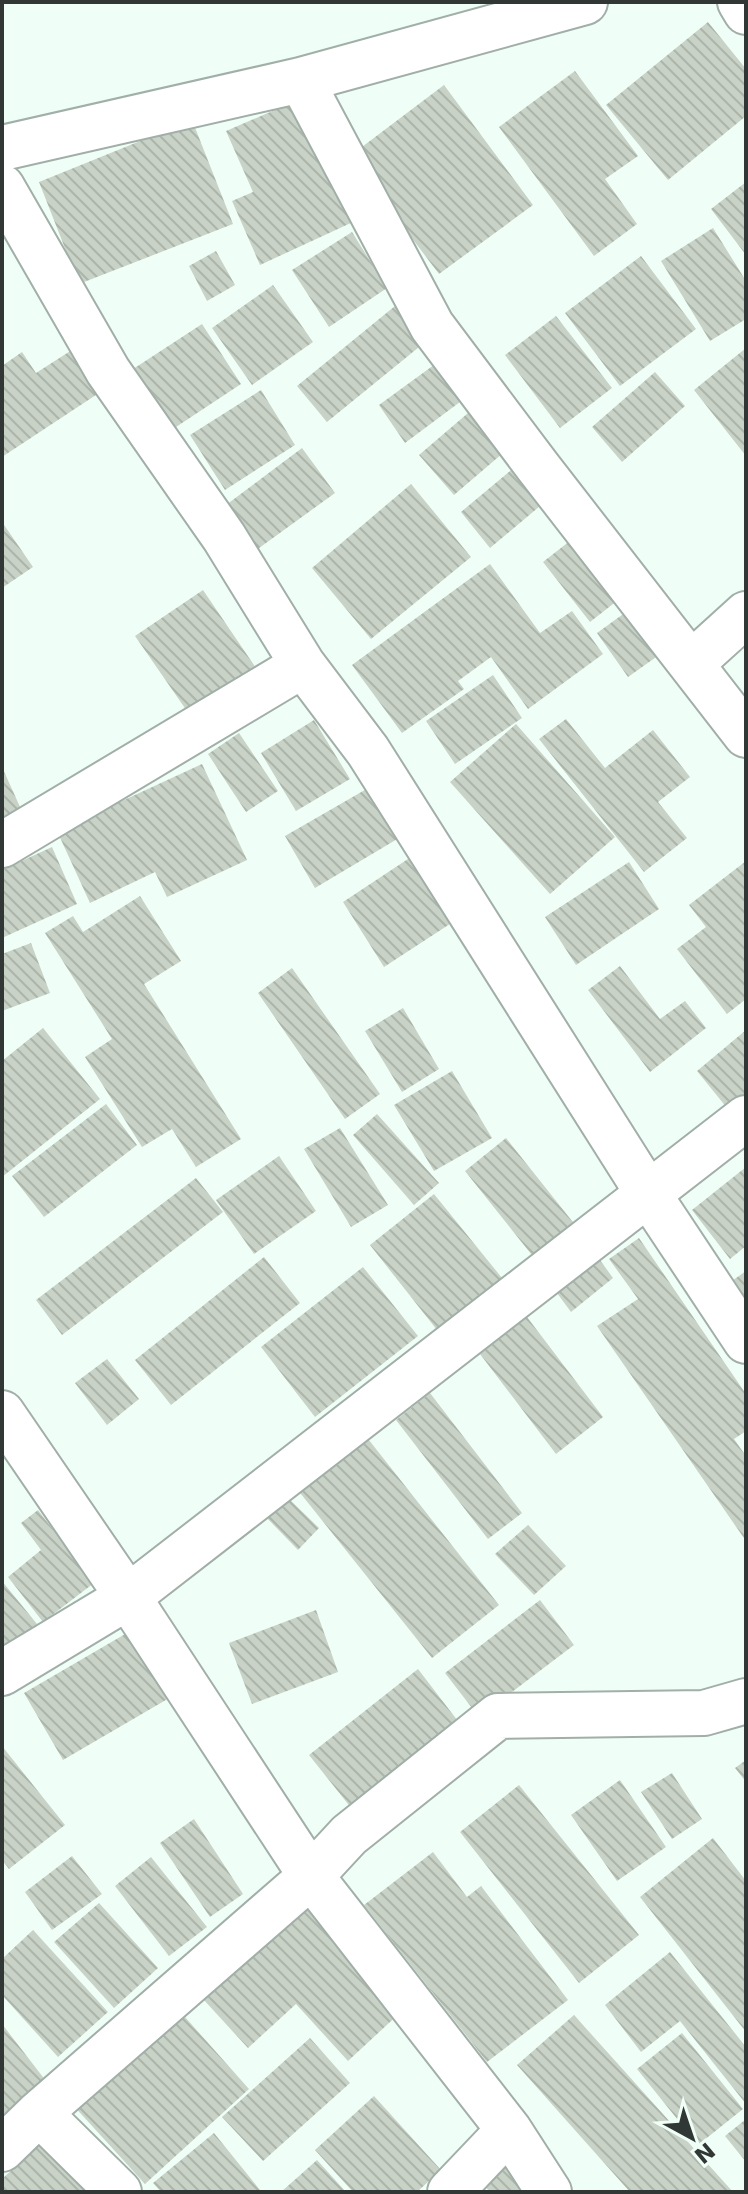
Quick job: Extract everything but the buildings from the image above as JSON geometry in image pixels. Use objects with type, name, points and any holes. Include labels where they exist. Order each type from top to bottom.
[{"type":"street","points":[[2,148],[301,80],[585,2]]},
{"type":"street","points":[[740,2],[746,12]]},
{"type":"street","points":[[301,80],[432,326],[746,735]]},
{"type":"street","points":[[2,187],[108,371],[224,537],[303,665],[368,751],[647,1192],[746,1341]]},
{"type":"street","points":[[692,663],[746,614]]},
{"type":"street","points":[[2,845],[303,665]]},
{"type":"street","points":[[2,1673],[128,1597],[746,1118]]},
{"type":"street","points":[[2,1413],[128,1597],[311,1876],[509,2130],[549,2192]]},
{"type":"street","points":[[2,2149],[39,2113],[311,1876],[349,1835],[498,1716],[704,1713],[746,1701]]},
{"type":"street","points":[[39,2113],[119,2192]]},
{"type":"street","points":[[450,2192],[509,2130]]}]
